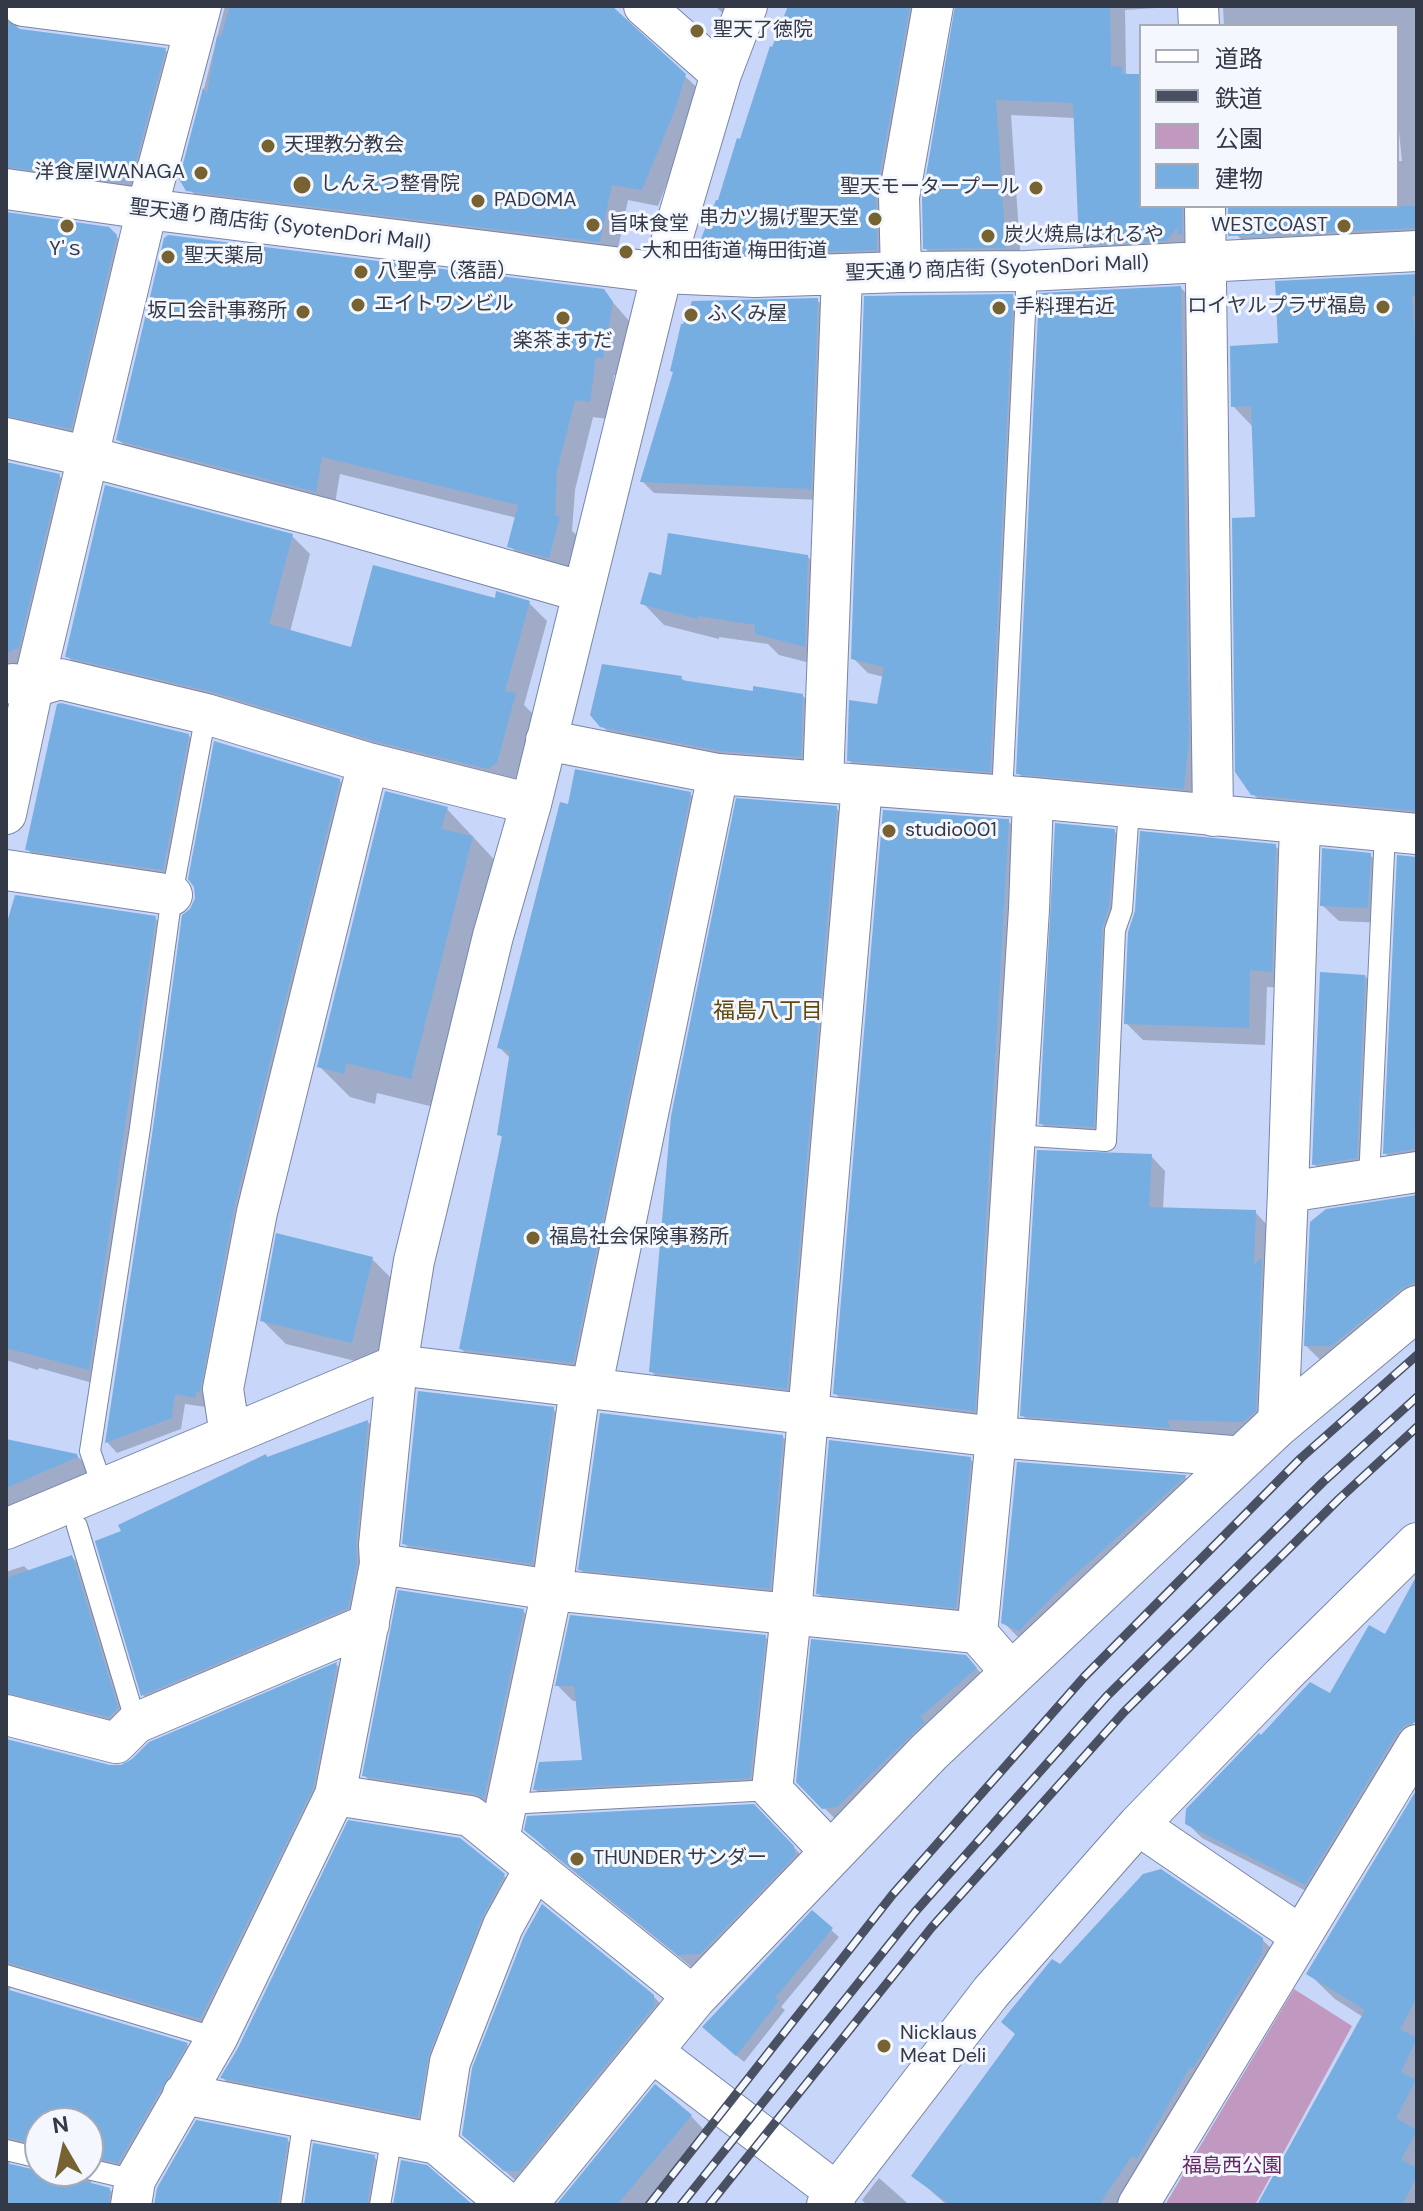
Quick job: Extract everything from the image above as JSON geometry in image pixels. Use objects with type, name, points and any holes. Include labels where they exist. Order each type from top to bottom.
[{"type":"street","points":[[6,814],[20,685],[90,457],[147,209],[198,17],[23,6]]},
{"type":"street","points":[[644,6],[721,74]]},
{"type":"street","points":[[133,2192],[183,2094],[217,2038],[335,1795],[380,1564],[379,1545],[397,1365],[414,1261],[493,936],[531,804],[662,273],[721,74],[747,6]]},
{"type":"street","points":[[901,272],[899,197],[933,6]]},
{"type":"street","name":"聖天通り商店街 (SyotenDori Mall)","points":[[6,189],[662,273],[755,277],[1027,271],[1417,251]]},
{"type":"street","points":[[1205,208],[1213,816]]},
{"type":"street","points":[[832,1853],[772,1790],[791,1614],[806,1416],[842,784],[842,275]]},
{"type":"street","points":[[6,438],[327,519],[583,592]]},
{"type":"street","points":[[20,685],[60,679],[206,714],[368,763],[531,804]]},
{"type":"street","points":[[546,740],[718,774],[1018,797],[1401,833]]},
{"type":"street","points":[[230,1435],[223,1389],[257,1212],[368,763]]},
{"type":"street","points":[[694,1997],[535,1868],[503,1821],[552,1590],[586,1389],[718,774]]},
{"type":"street","points":[[977,1633],[996,1437],[1029,909],[1018,797]]},
{"type":"street","points":[[1278,1424],[1300,825]]},
{"type":"street","points":[[6,870],[172,895]]},
{"type":"street","points":[[1288,1192],[1417,1172]]},
{"type":"street","points":[[524,2205],[694,1997],[929,1752],[1278,1424],[1417,1308]]},
{"type":"street","points":[[6,1529],[397,1365],[996,1437],[1244,1457]]},
{"type":"street","points":[[650,2050],[832,2199],[991,1992],[1138,1825],[1283,1675],[1417,1543]]},
{"type":"street","points":[[380,1564],[552,1590],[977,1633],[1012,1673]]},
{"type":"street","points":[[6,1715],[116,1743],[136,1723],[369,1624]]},
{"type":"street","points":[[1138,2205],[1417,1745]]},
{"type":"street","points":[[335,1795],[503,1821]]},
{"type":"street","points":[[1138,1825],[1301,1936]]},
{"type":"street","points":[[437,2144],[450,2062],[503,1926],[535,1868]]},
{"type":"street","points":[[183,2094],[437,2144],[509,2205]]},
{"type":"lane","points":[[1018,797],[1027,271]]},
{"type":"lane","points":[[103,1488],[90,1451],[172,895],[206,714]]},
{"type":"lane","points":[[1014,1135],[1106,1141],[1115,930],[1122,910],[1129,808]]},
{"type":"lane","points":[[1369,1180],[1401,833]]},
{"type":"lane","points":[[77,1526],[136,1723]]},
{"type":"lane","points":[[503,1821],[772,1790]]},
{"type":"lane","points":[[6,1975],[217,2038]]},
{"type":"lane","points":[[291,2205],[304,2118]]},
{"type":"lane","points":[[380,2205],[392,2135]]},
{"type":"lane","points":[[104,2177],[133,2192]]},
{"type":"green space","name":"福島西公園","points":[[1294,1989],[1352,2026],[1255,2205],[1165,2205]]},
{"type":"building","points":[[230,6],[612,6],[686,74],[642,190],[612,185],[600,242],[186,191],[179,179],[203,88],[207,94],[217,36],[221,37]]},
{"type":"building","points":[[788,6],[910,6],[876,193],[877,250],[755,254],[709,252],[701,239],[718,200],[737,138],[740,139],[770,46]]},
{"type":"building","points":[[955,6],[1110,6],[1111,67],[1122,66],[1122,74],[1139,74],[1139,208],[1182,208],[1182,235],[1178,234],[1178,227],[1166,241],[1079,245],[1073,103],[996,100],[1006,248],[923,249],[922,199]]},
{"type":"building","points":[[6,20],[20,29],[166,48],[132,176],[121,182],[6,167]]},
{"type":"building","points":[[1417,206],[1417,228],[1228,236],[1228,208]]},
{"type":"building","points":[[6,212],[109,227],[117,235],[71,429],[6,416]]},
{"type":"building","points":[[168,235],[604,289],[613,302],[603,359],[596,357],[590,402],[575,400],[557,471],[555,515],[560,516],[549,558],[507,547],[518,505],[322,457],[316,492],[116,440],[164,238]]},
{"type":"building","points":[[1417,274],[1417,296],[1412,296],[1417,363],[1417,811],[1251,795],[1235,772],[1232,518],[1255,517],[1251,406],[1231,407],[1230,346],[1278,343],[1275,281]]},
{"type":"building","points":[[1181,286],[1189,739],[1184,789],[1016,774],[1039,293]]},
{"type":"building","points":[[1013,294],[990,772],[847,761],[849,700],[877,704],[884,667],[851,659],[864,296]]},
{"type":"building","points":[[818,298],[811,489],[640,482],[673,372],[670,371],[681,324],[692,301]]},
{"type":"building","points":[[6,462],[60,474],[19,647],[6,654]]},
{"type":"building","points":[[105,485],[293,534],[269,624],[347,646],[351,647],[373,565],[495,598],[496,591],[530,601],[505,691],[516,693],[497,763],[488,769],[374,741],[213,692],[65,657]]},
{"type":"building","points":[[668,533],[808,555],[805,647],[755,634],[755,625],[698,616],[697,619],[640,604],[649,572],[661,575]]},
{"type":"building","points":[[602,664],[753,691],[753,686],[803,694],[801,757],[721,751],[600,727],[590,715]]},
{"type":"building","points":[[57,704],[189,734],[163,870],[25,850]]},
{"type":"building","points":[[214,741],[340,779],[234,1208],[200,1392],[197,1391],[195,1398],[175,1394],[172,1418],[105,1443],[182,915],[190,909],[195,898],[194,887],[188,879]]},
{"type":"building","points":[[575,769],[691,792],[573,1363],[459,1349],[502,1136],[497,1135],[510,1051],[497,1048],[560,802],[568,804]]},
{"type":"building","points":[[385,791],[448,807],[441,829],[473,836],[411,1079],[346,1063],[344,1074],[317,1067]]},
{"type":"building","points":[[736,798],[837,806],[787,1389],[649,1372],[671,1116]]},
{"type":"building","points":[[883,810],[1009,819],[975,1411],[833,1394]]},
{"type":"building","points":[[1055,823],[1115,829],[1109,907],[1102,929],[1094,1127],[1039,1124]]},
{"type":"building","points":[[1140,831],[1276,844],[1272,972],[1250,970],[1249,1028],[1124,1024],[1128,932],[1135,911]]},
{"type":"building","points":[[1322,848],[1371,853],[1368,908],[1320,906]]},
{"type":"building","points":[[1397,855],[1417,857],[1414,1149],[1383,1154]]},
{"type":"building","points":[[15,895],[156,916],[89,1370],[6,1348],[6,926]]},
{"type":"building","points":[[1320,972],[1365,975],[1357,1158],[1312,1165]]},
{"type":"building","points":[[1037,1150],[1152,1154],[1149,1207],[1256,1210],[1254,1264],[1262,1258],[1256,1411],[1243,1422],[1168,1420],[1170,1428],[1020,1416]]},
{"type":"building","points":[[1417,1195],[1417,1281],[1401,1289],[1331,1346],[1304,1346],[1310,1222],[1326,1209]]},
{"type":"building","points":[[276,1233],[373,1257],[352,1343],[260,1321]]},
{"type":"building","points":[[418,1391],[554,1407],[532,1564],[402,1544]]},
{"type":"building","points":[[600,1413],[783,1435],[770,1589],[578,1570]]},
{"type":"building","points":[[368,1420],[356,1543],[357,1562],[348,1608],[141,1696],[95,1541],[121,1531],[118,1525],[266,1454],[267,1457]]},
{"type":"building","points":[[6,1439],[77,1454],[78,1457],[6,1488]]},
{"type":"building","points":[[829,1440],[971,1457],[956,1608],[816,1594]]},
{"type":"building","points":[[1017,1462],[1186,1476],[1068,1581],[1019,1631],[1001,1623]]},
{"type":"building","points":[[72,1555],[118,1708],[109,1717],[6,1693],[6,1578]]},
{"type":"building","points":[[1417,1575],[1417,1722],[1405,1725],[1397,1733],[1305,1885],[1185,1824],[1186,1809],[1310,1682],[1330,1693],[1369,1625],[1385,1634]]},
{"type":"building","points":[[398,1590],[524,1609],[484,1798],[474,1793],[362,1776]]},
{"type":"building","points":[[570,1615],[766,1635],[750,1778],[533,1790],[539,1762],[582,1760],[574,1686],[555,1686]]},
{"type":"building","points":[[811,1639],[966,1655],[977,1668],[920,1717],[925,1722],[837,1807],[822,1809],[796,1782]]},
{"type":"building","points":[[337,1662],[313,1788],[200,2019],[6,1962],[6,1739],[110,1765],[121,1765],[149,1742]]},
{"type":"building","points":[[1417,1789],[1417,1998],[1400,2029],[1417,2038],[1401,2072],[1416,2080],[1396,2118],[1417,2130],[1401,2160],[1417,2168],[1417,2177],[1402,2205],[1257,2205],[1365,2010],[1306,1974]]},
{"type":"building","points":[[754,1804],[794,1846],[795,1856],[700,1954],[678,1955],[524,1830],[527,1816]]},
{"type":"building","points":[[348,1820],[460,1838],[505,1874],[482,1918],[429,2054],[418,2117],[220,2078],[238,2048]]},
{"type":"building","points":[[1161,1869],[1263,1938],[1262,1954],[1193,2068],[1190,2067],[1137,2159],[1132,2156],[1099,2205],[951,2205],[911,2176],[1015,2034],[1001,2022],[1052,1959],[1060,1964],[1143,1874]]},
{"type":"building","points":[[542,1904],[654,1995],[654,2006],[519,2171],[504,2171],[462,2135],[472,2068],[524,1936]]},
{"type":"building","points":[[812,1910],[833,1928],[775,1998],[779,2001],[736,2056],[702,2027]]},
{"type":"building","points":[[6,1989],[188,2043],[118,2163],[104,2160],[104,2107],[24,2107],[24,2141],[6,2137]]},
{"type":"building","points":[[655,2084],[692,2115],[617,2205],[556,2205]]},
{"type":"building","points":[[196,2120],[288,2138],[278,2205],[154,2205],[157,2188]]},
{"type":"building","points":[[313,2143],[375,2155],[367,2205],[304,2205]]},
{"type":"building","points":[[401,2160],[427,2165],[473,2205],[393,2205]]},
{"type":"building","points":[[6,2163],[24,2167],[24,2187],[110,2188],[109,2205],[6,2205]]},
{"type":"railway","points":[[649,2205],[893,1894],[1085,1676],[1301,1458],[1417,1355]]},
{"type":"railway","points":[[681,2205],[915,1912],[1107,1696],[1323,1482],[1417,1397]]},
{"type":"railway","points":[[709,2205],[932,1927],[1124,1712],[1339,1499],[1417,1427]]},
{"type":"place","name":"聖天了徳院","points":[[697,31]]},
{"type":"place","name":"天理教分教会","points":[[268,146]]},
{"type":"place","name":"洋食屋IWANAGA","points":[[201,173]]},
{"type":"place","name":"しんえつ整骨院","points":[[302,185]]},
{"type":"place","name":"聖天モータープール","points":[[1036,188]]},
{"type":"place","name":"PADOMA","points":[[478,201]]},
{"type":"place","name":"串カツ揚げ聖天堂","points":[[875,219]]},
{"type":"place","name":"旨味食堂","points":[[593,225]]},
{"type":"place","name":"Y'ｓ","points":[[67,226]]},
{"type":"place","name":"WESTCOAST","points":[[1344,226]]},
{"type":"place","name":"炭火焼鳥はれるや","points":[[988,236]]},
{"type":"place","name":"大和田街道 梅田街道","points":[[626,252]]},
{"type":"place","name":"聖天薬局","points":[[168,257]]},
{"type":"place","name":"八聖亭（落語）","points":[[361,272]]},
{"type":"place","name":"エイトワンビル","points":[[358,305]]},
{"type":"place","name":"ロイヤルプラザ福島","points":[[1383,307]]},
{"type":"place","name":"手料理右近","points":[[999,308]]},
{"type":"place","name":"坂口会計事務所","points":[[303,312]]},
{"type":"place","name":"ふくみ屋","points":[[691,315]]},
{"type":"place","name":"楽茶ますだ","points":[[563,318]]},
{"type":"place","name":"studio001","points":[[889,831]]},
{"type":"place","name":"福島社会保険事務所","points":[[533,1238]]},
{"type":"place","name":"THUNDER サンダー","points":[[577,1859]]},
{"type":"place","name":"Nicklaus Meat Deli","points":[[884,2046]]},
{"type":"district","name":"福島八丁目","points":[[768,1012]]}]
